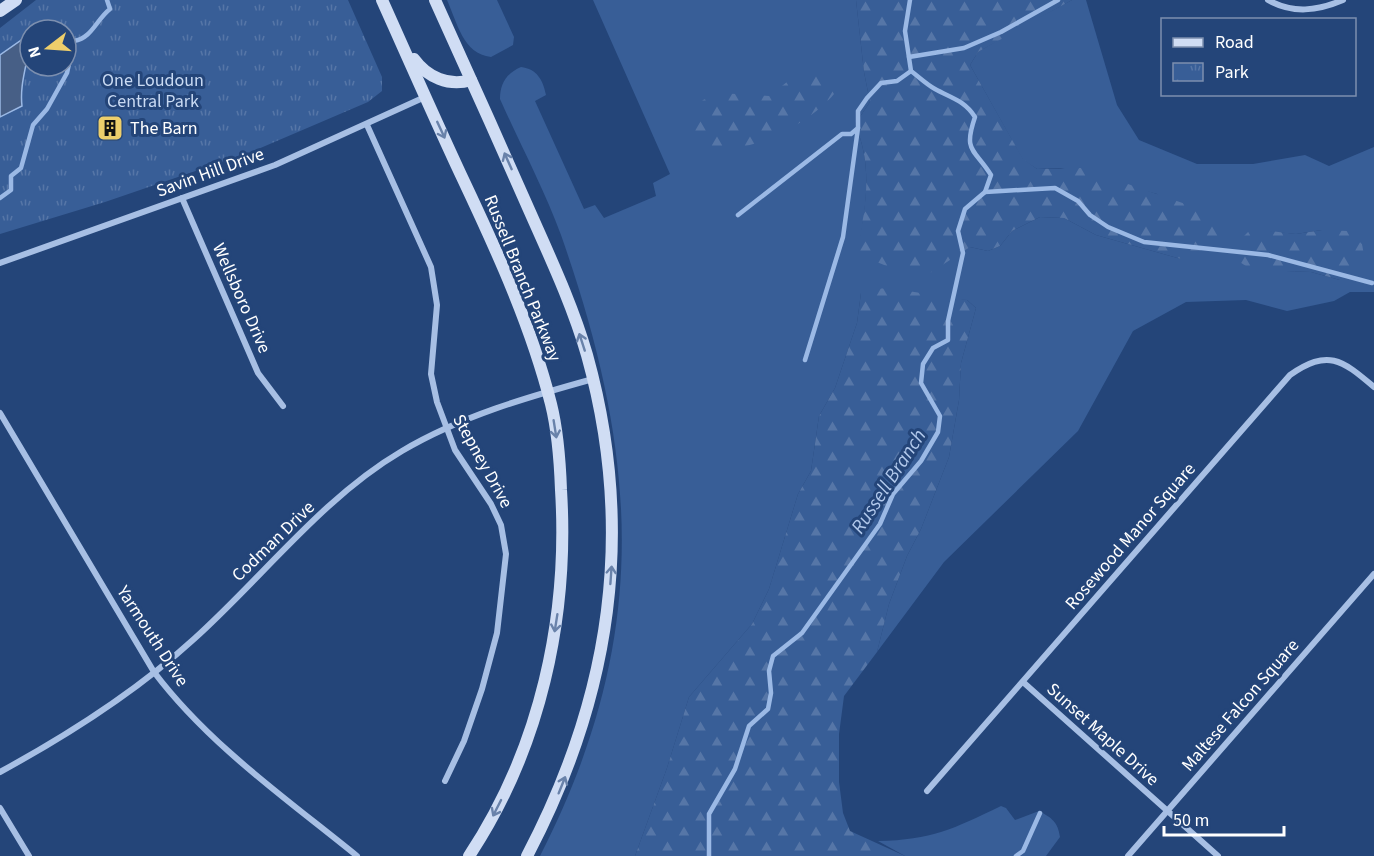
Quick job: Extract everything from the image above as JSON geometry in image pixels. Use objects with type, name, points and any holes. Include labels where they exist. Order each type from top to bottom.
[{"type":"main road","points":[[0,11],[16,0]]},
{"type":"main road","name":"Russell Branch Parkway","points":[[382,0],[517,300],[548,391],[559,456],[563,511],[563,560],[555,628],[543,693],[522,755],[485,832],[469,856]]},
{"type":"main road","name":"Russell Branch Parkway","points":[[435,0],[562,284],[600,407],[611,488],[613,547],[606,629],[585,720],[573,755],[560,790],[527,856]]},
{"type":"main road","points":[[400,41],[423,72],[460,84],[471,80]]},
{"type":"street","points":[[1268,0],[1288,10],[1315,10],[1343,0]]},
{"type":"street","name":"Savin Hill Drive","points":[[0,263],[275,165],[425,97]]},
{"type":"street","name":"Stepney Drive","points":[[367,125],[431,267],[437,305],[430,374],[446,429],[468,471],[491,504],[501,525],[506,554],[496,633],[482,689],[464,741],[445,781]]},
{"type":"street","name":"Wellsboro Drive","points":[[182,198],[258,373],[283,406]]},
{"type":"street","name":"Rosewood Manor Square","points":[[927,790],[1290,375],[1309,362],[1331,358],[1350,366],[1374,387]]},
{"type":"street","name":"Codman Drive","points":[[0,772],[41,750],[154,672],[194,639],[360,479],[403,450],[446,429],[548,391],[593,379]]},
{"type":"street","name":"Yarmouth Drive","points":[[0,413],[154,672],[170,693],[213,738],[357,856]]},
{"type":"street","name":"Maltese Falcon Square","points":[[1128,856],[1374,574]]},
{"type":"street","name":"Sunset Maple Drive","points":[[1023,682],[1218,856]]},
{"type":"street","points":[[0,808],[29,856]]},
{"type":"green space","name":"One Loudoun Central Park","points":[[36,0],[348,0],[382,77],[382,91],[368,102],[251,152],[105,202],[0,234],[0,28]]},
{"type":"green space","points":[[447,0],[497,0],[514,37],[513,45],[491,57],[481,55],[462,36]]},
{"type":"green space","points":[[593,0],[856,0],[864,72],[870,102],[855,124],[861,141],[866,173],[865,204],[858,254],[970,247],[988,251],[1000,246],[1012,231],[1040,217],[1064,218],[1096,235],[1181,259],[1157,194],[1061,168],[1037,169],[1023,160],[970,65],[978,52],[1010,33],[1072,0],[1086,0],[1117,105],[1139,140],[1197,164],[1253,164],[1305,155],[1329,166],[1374,147],[1374,292],[1350,292],[1334,301],[1287,311],[1246,300],[1186,302],[1133,331],[1078,431],[944,562],[877,652],[889,604],[949,457],[959,400],[961,363],[976,308],[967,300],[861,293],[857,323],[835,388],[819,416],[811,471],[798,494],[769,589],[752,624],[689,697],[667,768],[635,856],[540,856],[576,776],[601,699],[616,623],[622,548],[618,473],[607,396],[587,317],[561,235],[500,99],[505,79],[521,67],[531,70],[541,80],[546,95],[535,101],[584,209],[595,205],[604,218],[656,196],[653,183],[670,174]],"holes":[[[1251,230],[1296,234],[1322,230],[1340,280],[1311,272],[1287,271]]]},
{"type":"green space","points":[[856,0],[1072,0],[978,52],[970,65],[1023,159],[1037,169],[1082,168],[1194,207],[1219,218],[1222,225],[1222,239],[1204,254],[1181,259],[1096,235],[1064,218],[1040,217],[1012,231],[1000,246],[988,251],[970,247],[930,273],[894,269],[857,254],[865,204],[866,173],[861,141],[855,124],[870,102],[864,72]]},
{"type":"green space","points":[[818,75],[833,81],[834,94],[809,116],[777,135],[741,147],[725,149],[709,148],[701,138],[688,132],[686,121],[703,100],[720,93],[769,96],[787,82]]},
{"type":"green space","points":[[1251,229],[1296,234],[1322,230],[1348,231],[1362,244],[1365,261],[1355,272],[1340,280],[1311,272],[1252,270],[1229,255]]},
{"type":"green space","points":[[888,288],[967,300],[976,308],[961,363],[959,400],[949,457],[889,604],[877,652],[844,696],[839,734],[839,782],[843,813],[850,831],[905,856],[635,856],[667,768],[689,697],[752,624],[769,589],[798,494],[811,471],[819,416],[835,388],[857,323],[861,293],[863,290]]},
{"type":"green space","points":[[1001,806],[1006,808],[1015,820],[1039,811],[1054,821],[1060,837],[1046,856],[905,856],[878,841],[928,836]]},
{"type":"shaded area","points":[[18,42],[18,78],[24,78],[22,106],[0,117],[0,55]]},
{"type":"waterway","points":[[0,198],[11,190],[11,176],[21,168],[33,125],[47,109],[67,73],[74,41],[90,32],[110,9],[107,0]]},
{"type":"waterway","name":"Russell Branch","points":[[709,856],[709,814],[735,769],[749,726],[768,709],[771,693],[769,671],[773,656],[802,633],[880,524],[893,494],[921,461],[938,432],[940,416],[921,383],[923,364],[933,348],[948,340],[948,321],[963,253],[958,231],[965,209],[985,192],[991,175],[970,144],[975,117],[971,111],[911,71],[905,31],[910,0]]},
{"type":"waterway","points":[[909,57],[964,48],[1001,32],[1058,0]]},
{"type":"waterway","points":[[738,215],[842,134],[851,134],[858,128],[858,111],[881,83],[897,81],[911,71]]},
{"type":"waterway","points":[[805,360],[843,237],[858,128]]},
{"type":"waterway","points":[[985,192],[1055,188],[1078,201],[1090,215],[1108,227],[1144,242],[1268,255],[1372,283]]},
{"type":"waterway","points":[[1016,856],[1023,851],[1040,813]]},
{"type":"place","name":"The Barn","points":[[110,128]]}]
